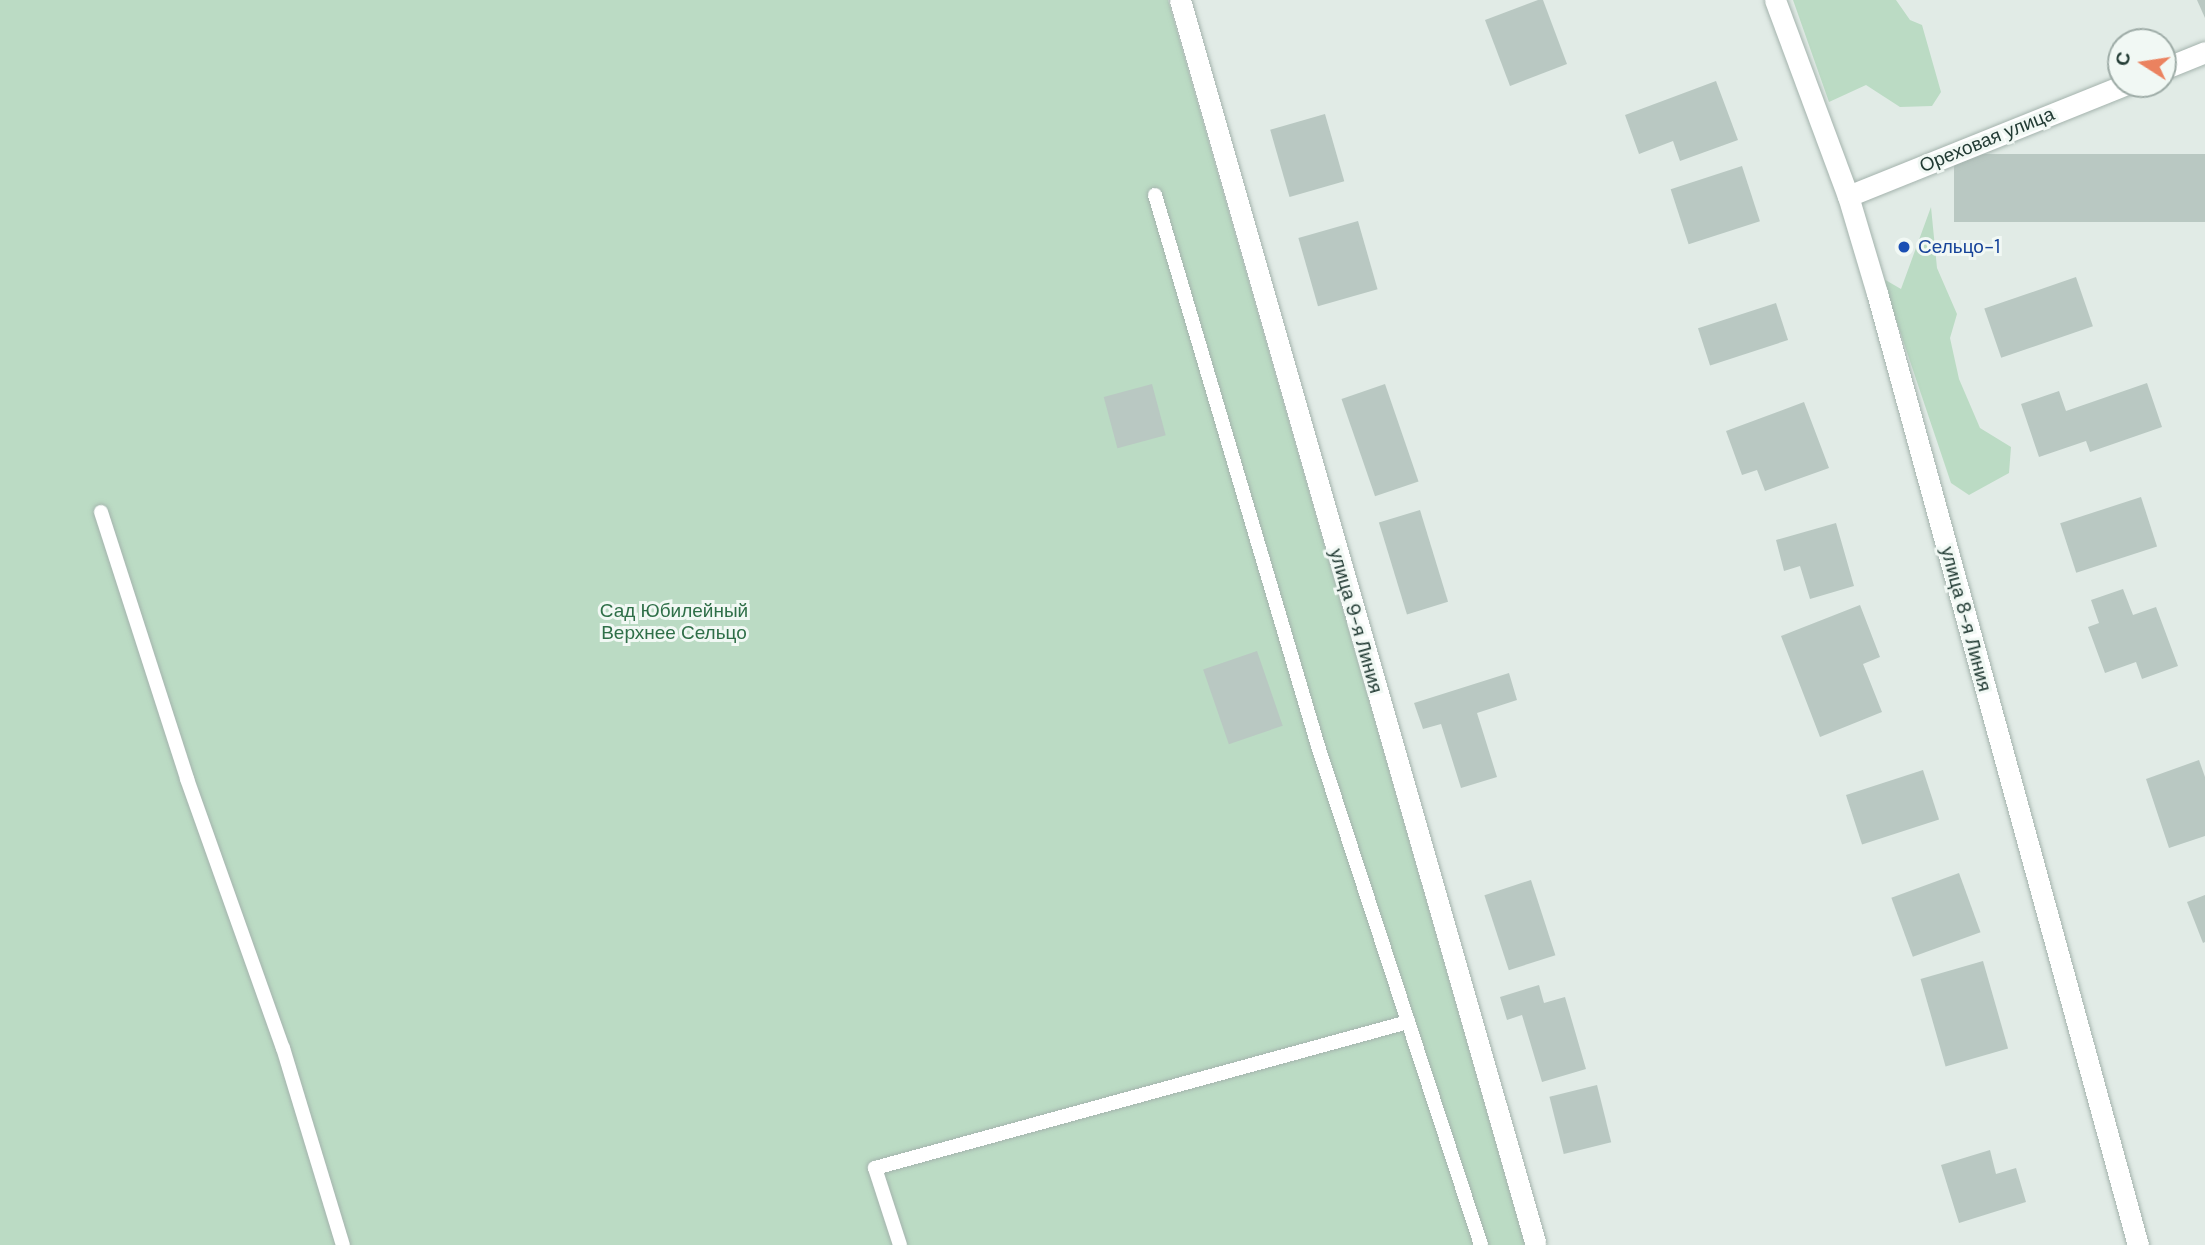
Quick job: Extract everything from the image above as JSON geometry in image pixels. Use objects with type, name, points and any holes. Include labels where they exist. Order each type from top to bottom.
[{"type":"street","name":"улица 9-я Линия","points":[[1180,0],[1535,1242]]},
{"type":"street","name":"улица 8-я Линия","points":[[1775,0],[1848,196],[2138,1245]]},
{"type":"street","points":[[2177,63],[2205,52]]},
{"type":"street","name":"Ореховая улица","points":[[1848,196],[2107,92]]},
{"type":"lane","points":[[1155,195],[1318,746],[1481,1245]]},
{"type":"lane","points":[[101,512],[187,779],[284,1048],[343,1245]]},
{"type":"lane","points":[[900,1245],[875,1168],[1408,1022]]},
{"type":"green space","name":"Сад Юбилейный Верхнее Сельцо","points":[[0,0],[1168,0],[1525,1245],[0,1245]]},
{"type":"green space","points":[[1793,0],[1896,0],[1910,20],[1922,25],[1941,92],[1932,106],[1900,107],[1866,85],[1829,102]]},
{"type":"green space","points":[[1931,207],[1937,268],[1957,314],[1950,338],[1959,379],[1980,428],[2011,447],[2009,473],[1969,495],[1951,483],[1882,278],[1901,289]]},
{"type":"building","points":[[1543,0],[1567,64],[1510,86],[1485,20]]},
{"type":"building","points":[[2197,0],[2205,0],[2205,18]]},
{"type":"building","points":[[1716,81],[1738,140],[1680,161],[1673,141],[1639,154],[1625,115]]},
{"type":"building","points":[[1325,114],[1344,181],[1290,197],[1270,130]]},
{"type":"building","points":[[1954,154],[2205,154],[2205,222],[1954,222]]},
{"type":"building","points":[[1742,166],[1760,221],[1689,244],[1671,189]]},
{"type":"building","points":[[1358,221],[1378,289],[1318,306],[1298,238]]},
{"type":"building","points":[[2076,277],[2093,326],[2001,358],[1984,309]]},
{"type":"building","points":[[1776,303],[1788,340],[1710,365],[1698,328]]},
{"type":"building","points":[[2147,383],[2162,427],[2090,452],[2086,441],[2039,457],[2021,404],[2059,391],[2066,411]]},
{"type":"building","points":[[1152,384],[1166,435],[1117,448],[1104,397]]},
{"type":"building","points":[[1385,384],[1419,481],[1375,496],[1342,399]]},
{"type":"building","points":[[1804,402],[1829,468],[1765,491],[1757,470],[1742,475],[1726,431]]},
{"type":"building","points":[[2141,497],[2157,546],[2076,573],[2060,523]]},
{"type":"building","points":[[1420,510],[1448,602],[1407,614],[1379,523]]},
{"type":"building","points":[[1836,523],[1854,586],[1810,599],[1800,566],[1784,571],[1776,540]]},
{"type":"building","points":[[2123,589],[2133,615],[2156,607],[2178,666],[2142,679],[2136,662],[2105,673],[2088,627],[2099,623],[2091,600]]},
{"type":"building","points":[[1860,605],[1880,657],[1863,664],[1882,712],[1820,737],[1781,636]]},
{"type":"building","points":[[1257,651],[1283,726],[1229,744],[1203,670]]},
{"type":"building","points":[[1509,673],[1517,700],[1477,713],[1497,777],[1461,788],[1441,724],[1423,729],[1414,703]]},
{"type":"building","points":[[2199,760],[2205,777],[2205,836],[2169,848],[2146,779]]},
{"type":"building","points":[[1923,770],[1939,819],[1862,844],[1846,795]]},
{"type":"building","points":[[1959,873],[1981,932],[1913,957],[1891,898]]},
{"type":"building","points":[[1531,880],[1555,955],[1509,970],[1484,895]]},
{"type":"building","points":[[2205,895],[2205,942],[2203,943],[2187,902]]},
{"type":"building","points":[[1983,961],[2008,1048],[1946,1066],[1921,979]]},
{"type":"building","points":[[1539,985],[1544,1003],[1565,997],[1586,1069],[1542,1082],[1522,1015],[1507,1020],[1500,997]]},
{"type":"building","points":[[1597,1085],[1611,1142],[1564,1154],[1549,1097]]},
{"type":"building","points":[[1990,1150],[1996,1174],[2016,1168],[2026,1202],[1959,1223],[1941,1165]]},
{"type":"place","name":"Сельцо-1","points":[[1904,247]]}]
